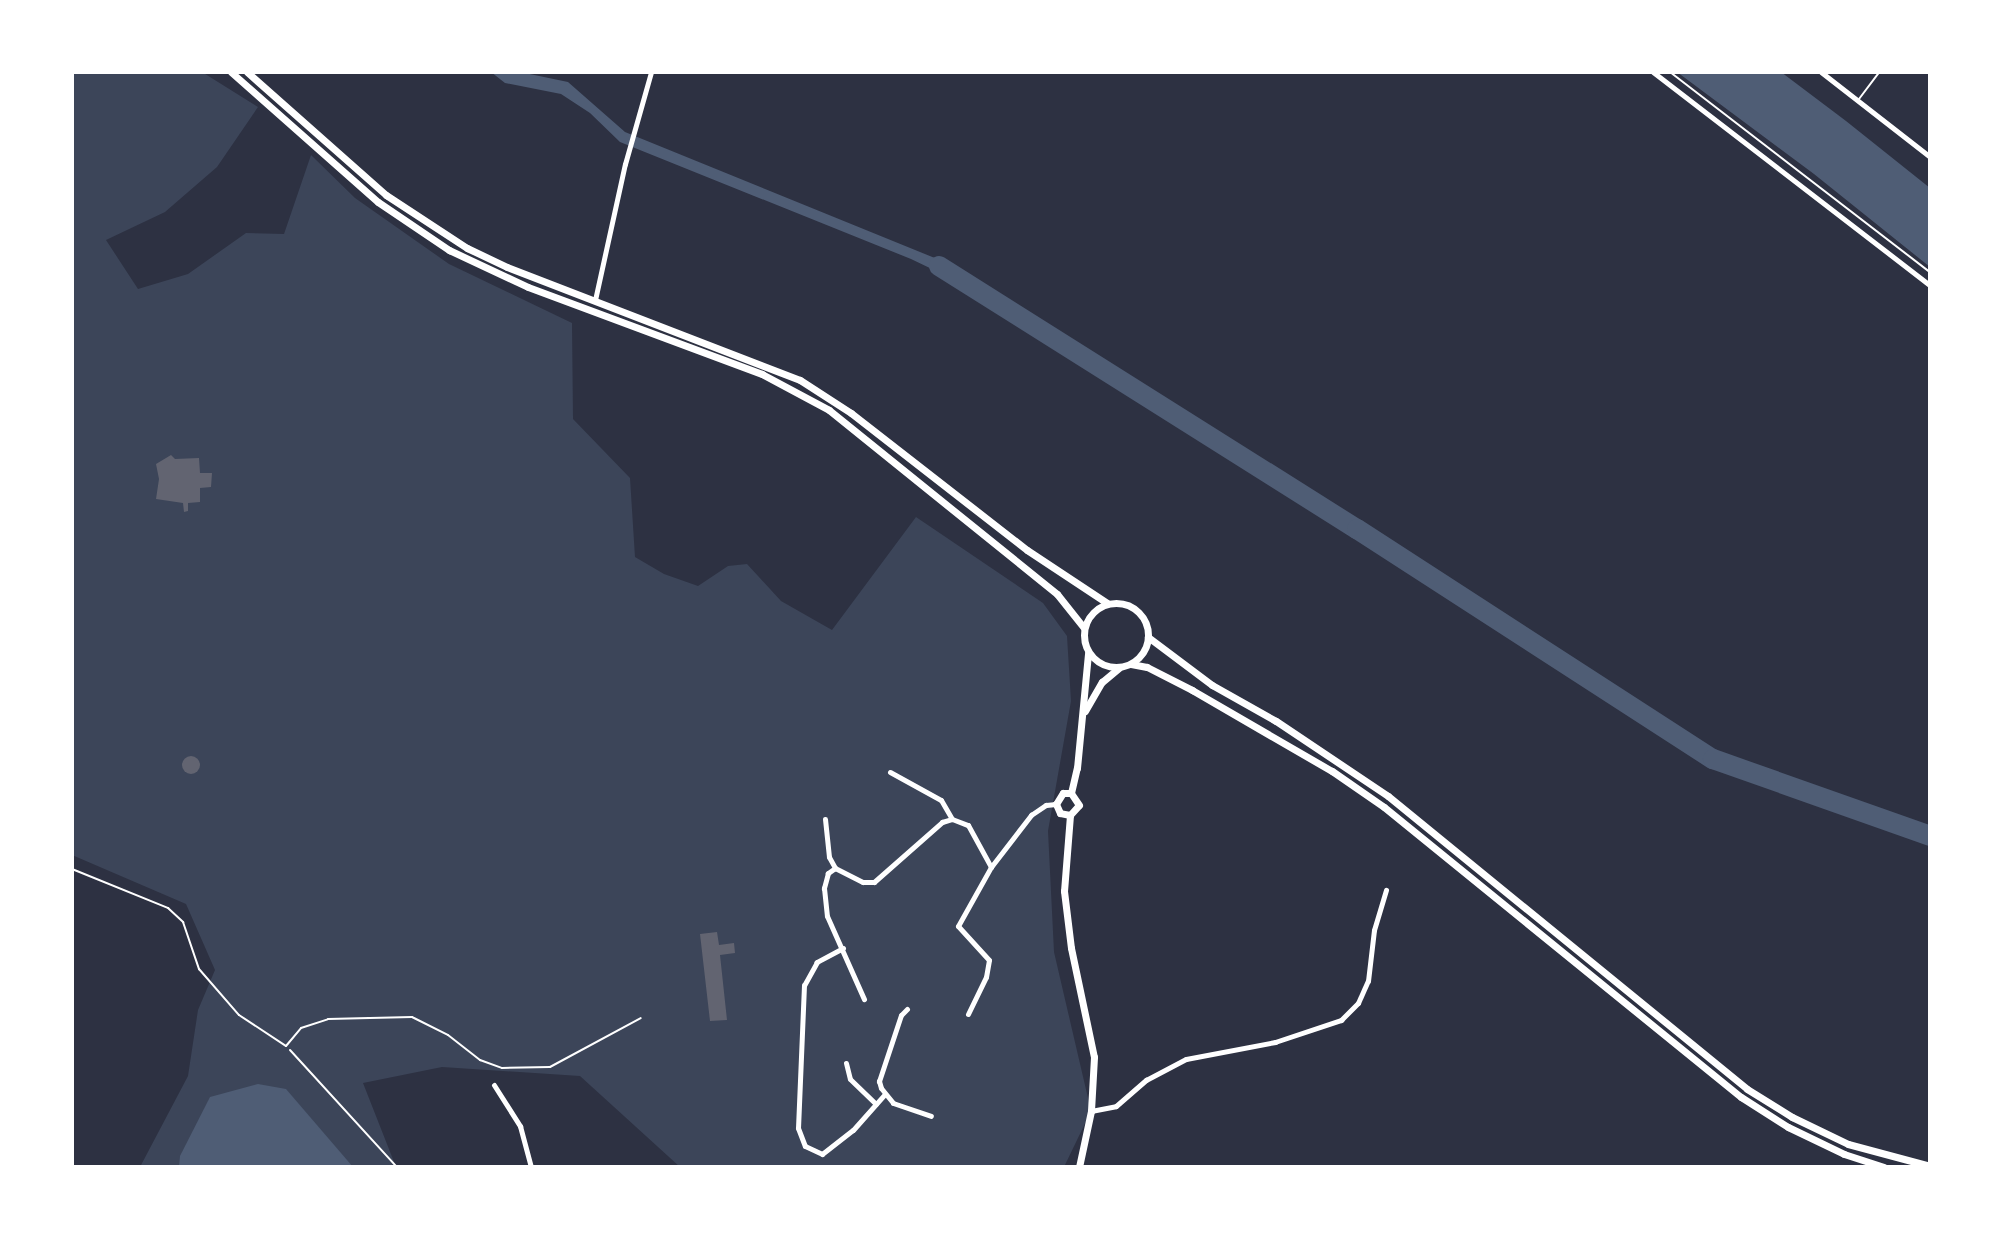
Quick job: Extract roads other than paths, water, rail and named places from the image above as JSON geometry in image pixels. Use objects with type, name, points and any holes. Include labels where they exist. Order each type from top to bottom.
[{"type":"main road","points":[[231,72],[305,134],[378,202],[449,250],[528,287],[762,374],[847,422],[994,546],[1057,594],[1084,628],[1088,653],[1077,768],[1071,793],[1079,805],[1070,815],[1064,891],[1071,948],[1094,1057],[1091,1111],[1079,1167]]},
{"type":"main road","points":[[247,72],[386,195],[467,248],[800,380],[851,413],[1027,550],[1107,603],[1125,603],[1134,607],[1142,615],[1148,637],[1146,648],[1131,664]]},
{"type":"main road","points":[[305,134],[311,127]]},
{"type":"main road","points":[[1084,628],[1089,615],[1107,603]]},
{"type":"main road","points":[[1148,637],[1212,685],[1276,721],[1388,796],[1747,1089],[1792,1117],[1848,1144],[1930,1166]]},
{"type":"main road","points":[[1088,653],[1097,662],[1120,667]]},
{"type":"main road","points":[[1082,716],[1102,682],[1120,667],[1131,664],[1147,667],[1192,690],[1332,771],[1384,807],[1741,1097],[1788,1127],[1844,1154],[1884,1167]]},
{"type":"main road","points":[[1070,815],[1060,813],[1056,804],[1063,793],[1071,793]]},
{"type":"street","points":[[595,300],[634,128],[651,72]]},
{"type":"street","points":[[1653,72],[1930,285]]},
{"type":"street","points":[[1821,72],[1930,157]]},
{"type":"street","points":[[890,772],[941,800],[952,819]]},
{"type":"street","points":[[968,1014],[986,977],[989,960],[958,926],[991,867],[1031,815],[1046,805],[1056,804]]},
{"type":"street","points":[[825,819],[829,857],[835,868],[854,879],[874,882],[942,822],[952,819],[968,825],[991,867]]},
{"type":"street","points":[[835,868],[828,873],[823,894],[830,926],[843,948],[864,999]]},
{"type":"street","points":[[1091,1111],[1116,1106],[1146,1080],[1186,1059],[1316,1032],[1341,1020],[1358,1003],[1368,981],[1372,940],[1386,890]]},
{"type":"street","points":[[843,948],[817,962],[804,985],[798,1128],[805,1146],[822,1154],[853,1130],[884,1095]]},
{"type":"street","points":[[907,1009],[901,1015],[879,1081],[884,1095],[893,1103],[931,1116]]},
{"type":"street","points":[[846,1063],[850,1079],[876,1104]]},
{"type":"street","points":[[494,1085],[520,1126],[531,1167]]},
{"type":"lane","points":[[1859,100],[1879,72]]},
{"type":"lane","points":[[72,869],[168,908],[183,922],[199,969],[239,1015],[286,1046],[301,1028],[328,1019],[412,1017],[448,1035],[480,1060],[502,1068],[550,1067],[641,1018]]},
{"type":"waterway","points":[[939,266],[1357,529],[1713,759],[1930,836]]}]
